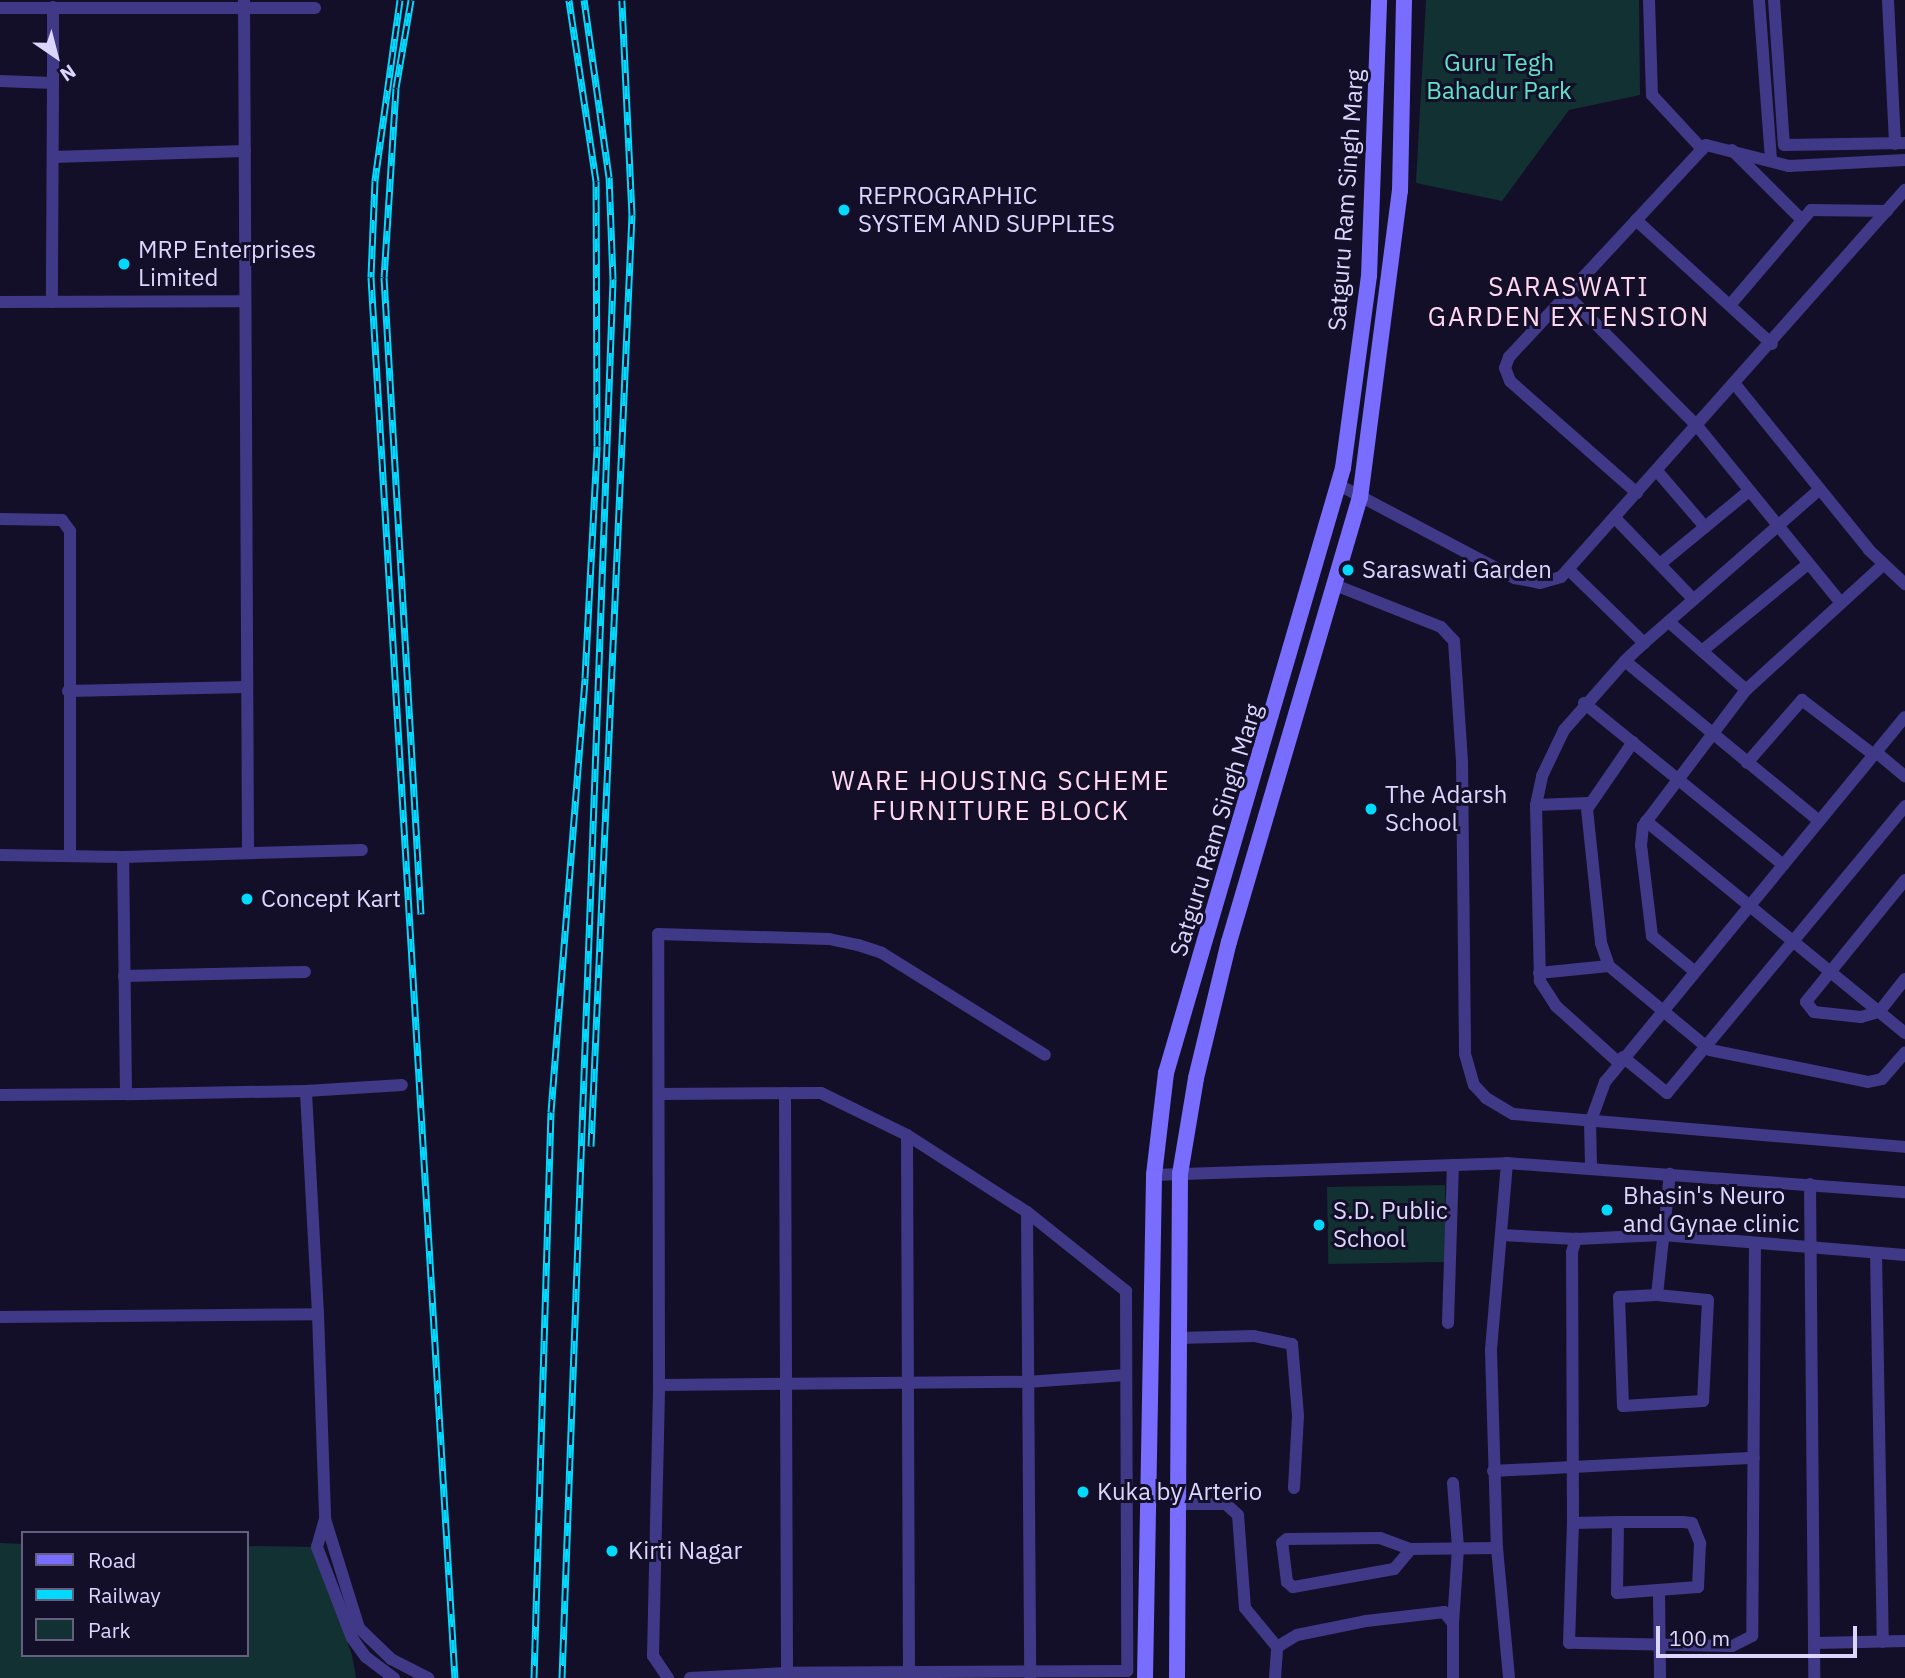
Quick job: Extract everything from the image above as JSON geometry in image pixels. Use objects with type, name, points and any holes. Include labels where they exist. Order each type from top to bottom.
[{"type":"main road","name":"Satguru Ram Singh Marg","points":[[1145,1675],[1154,1175],[1166,1073],[1339,485],[1369,276],[1379,0]]},
{"type":"main road","name":"Satguru Ram Singh Marg","points":[[1177,1678],[1180,1174],[1196,1078],[1229,942],[1360,498],[1399,191],[1404,0]]},
{"type":"street","points":[[1649,0],[1652,95],[1702,149]]},
{"type":"street","points":[[1759,0],[1771,159]]},
{"type":"street","points":[[1774,0],[1784,145]]},
{"type":"street","points":[[1771,159],[1784,145],[1900,144],[1888,0]]},
{"type":"street","points":[[244,3],[248,853]]},
{"type":"street","points":[[0,8],[244,3],[315,8]]},
{"type":"street","points":[[51,302],[53,7]]},
{"type":"street","points":[[1892,45],[1905,43]]},
{"type":"street","points":[[0,81],[53,83]]},
{"type":"street","points":[[1637,493],[1506,375],[1509,358],[1702,149],[1712,145],[1797,166],[1905,160]]},
{"type":"street","points":[[1732,149],[1801,219]]},
{"type":"street","points":[[53,157],[245,151]]},
{"type":"street","points":[[1339,485],[1515,578],[1550,582],[1569,570],[1616,519],[1905,190]]},
{"type":"street","points":[[1730,305],[1801,219],[1814,209],[1886,211]]},
{"type":"street","points":[[1636,220],[1772,344]]},
{"type":"street","points":[[1567,295],[1698,427],[1840,602]]},
{"type":"street","points":[[0,302],[244,302]]},
{"type":"street","points":[[1734,383],[1819,490],[1883,565],[1905,584]]},
{"type":"street","points":[[1657,471],[1706,527]]},
{"type":"street","points":[[1819,490],[1625,661],[1584,703],[1552,752],[1536,805],[1539,973],[1556,1006],[1667,1093],[1905,806]]},
{"type":"street","points":[[1660,564],[1749,491]]},
{"type":"street","points":[[0,519],[67,523],[70,856]]},
{"type":"street","points":[[1616,519],[1694,600]]},
{"type":"street","points":[[1702,651],[1808,564]]},
{"type":"street","points":[[1694,971],[1652,936],[1641,845],[1646,821],[1746,690],[1883,565]]},
{"type":"street","points":[[1569,570],[1644,643]]},
{"type":"street","points":[[1335,584],[1441,627],[1454,641],[1462,763],[1465,1055],[1474,1085],[1513,1114],[1590,1123],[1905,1147]]},
{"type":"street","points":[[1669,622],[1746,690]]},
{"type":"street","points":[[1625,661],[1819,821]]},
{"type":"street","points":[[68,691],[246,687]]},
{"type":"street","points":[[1747,763],[1802,700],[1905,776]]},
{"type":"street","points":[[1584,703],[1783,864]]},
{"type":"street","points":[[1591,1166],[1590,1123],[1598,1094],[1621,1059],[1905,718]]},
{"type":"street","points":[[1633,742],[1589,803],[1601,943],[1609,966],[1705,1048],[1868,1082],[1882,1079],[1905,1052]]},
{"type":"street","points":[[1536,805],[1589,803]]},
{"type":"street","points":[[1646,821],[1905,1033]]},
{"type":"street","points":[[0,855],[123,857],[362,850]]},
{"type":"street","points":[[123,857],[126,1094]]},
{"type":"street","points":[[1905,880],[1807,1002],[1814,1012],[1861,1017],[1879,1012],[1905,979]]},
{"type":"street","points":[[668,1678],[653,1656],[659,1385],[661,1094],[658,934],[829,939],[858,944],[882,953],[1045,1055]]},
{"type":"street","points":[[1539,973],[1609,966]]},
{"type":"street","points":[[124,976],[305,972]]},
{"type":"street","points":[[0,1095],[306,1091],[402,1085]]},
{"type":"street","points":[[306,1091],[325,1519],[359,1629],[391,1659],[423,1676]]},
{"type":"street","points":[[785,1093],[787,1675]]},
{"type":"street","points":[[661,1094],[821,1093],[907,1135],[1027,1212],[1126,1289],[1127,1671]]},
{"type":"street","points":[[907,1135],[909,1676]]},
{"type":"street","points":[[1154,1175],[1507,1163],[1591,1166],[1905,1192]]},
{"type":"street","points":[[1507,1163],[1491,1350],[1497,1548],[1509,1678]]},
{"type":"street","points":[[1448,1323],[1453,1165]]},
{"type":"street","points":[[1657,1295],[1670,1174]]},
{"type":"street","points":[[1810,1185],[1814,1678]]},
{"type":"street","points":[[1027,1212],[1030,1674]]},
{"type":"street","points":[[1501,1235],[1576,1239],[1663,1235],[1905,1255]]},
{"type":"street","points":[[1576,1239],[1572,1252],[1574,1465],[1569,1643],[1659,1646],[1732,1646],[1752,1636],[1755,1243]]},
{"type":"street","points":[[1876,1253],[1883,1642]]},
{"type":"street","points":[[1657,1295],[1708,1300],[1703,1401],[1623,1406],[1619,1297],[1657,1295]]},
{"type":"street","points":[[0,1317],[318,1314]]},
{"type":"street","points":[[1179,1338],[1254,1336],[1292,1344],[1298,1416],[1294,1488]]},
{"type":"street","points":[[659,1385],[907,1380],[1027,1382],[1126,1375]]},
{"type":"street","points":[[1493,1471],[1754,1458]]},
{"type":"street","points":[[1453,1483],[1458,1548],[1453,1623],[1453,1678]]},
{"type":"street","points":[[1179,1504],[1226,1504],[1238,1515],[1245,1608],[1277,1647],[1275,1678]]},
{"type":"street","points":[[325,1519],[317,1547],[352,1638],[366,1657],[394,1678]]},
{"type":"street","points":[[1573,1523],[1618,1522],[1684,1522],[1696,1527],[1698,1587],[1659,1593],[1617,1593],[1618,1522]]},
{"type":"street","points":[[1411,1549],[1394,1569],[1293,1587],[1287,1582],[1282,1543],[1287,1539],[1380,1538],[1411,1549],[1497,1548]]},
{"type":"street","points":[[1659,1593],[1660,1678]]},
{"type":"street","points":[[1277,1647],[1306,1632],[1366,1620],[1444,1612],[1453,1623]]},
{"type":"street","points":[[1815,1643],[1905,1642]]},
{"type":"street","points":[[690,1678],[1127,1671],[1145,1675]]},
{"type":"green space","name":"Guru Tegh Bahadur Park","points":[[1426,0],[1639,0],[1640,95],[1569,110],[1502,201],[1416,183]]},
{"type":"green space","points":[[1445,1185],[1446,1262],[1328,1264],[1327,1187]]},
{"type":"green space","points":[[0,1543],[21,1544],[21,1657],[248,1657],[248,1546],[313,1547],[352,1655],[356,1678],[0,1678]]},
{"type":"railway","points":[[400,0],[375,181],[371,277],[455,1678]]},
{"type":"railway","points":[[411,0],[396,88],[384,277],[421,914]]},
{"type":"railway","points":[[534,1678],[551,1112],[585,678],[597,446],[596,181],[569,0]]},
{"type":"railway","points":[[562,1678],[613,279],[609,177],[584,0]]},
{"type":"railway","points":[[591,1146],[632,215],[622,0]]},
{"type":"place","name":"REPROGRAPHIC SYSTEM AND SUPPLIES","points":[[844,210]]},
{"type":"place","name":"MRP Enterprises Limited","points":[[124,264]]},
{"type":"place","name":"Saraswati Garden","points":[[1348,570]]},
{"type":"place","name":"The Adarsh School","points":[[1371,809]]},
{"type":"place","name":"Concept Kart","points":[[247,899]]},
{"type":"place","name":"Bhasin's Neuro and Gynae clinic","points":[[1607,1210]]},
{"type":"place","name":"S.D. Public School","points":[[1319,1225]]},
{"type":"place","name":"Kuka by Arterio","points":[[1083,1492]]},
{"type":"place","name":"Kirti Nagar","points":[[612,1551]]},
{"type":"district","name":"SARASWATI GARDEN EXTENSION","points":[[1569,302]]},
{"type":"district","name":"WARE HOUSING SCHEME FURNITURE BLOCK","points":[[1001,796]]}]
